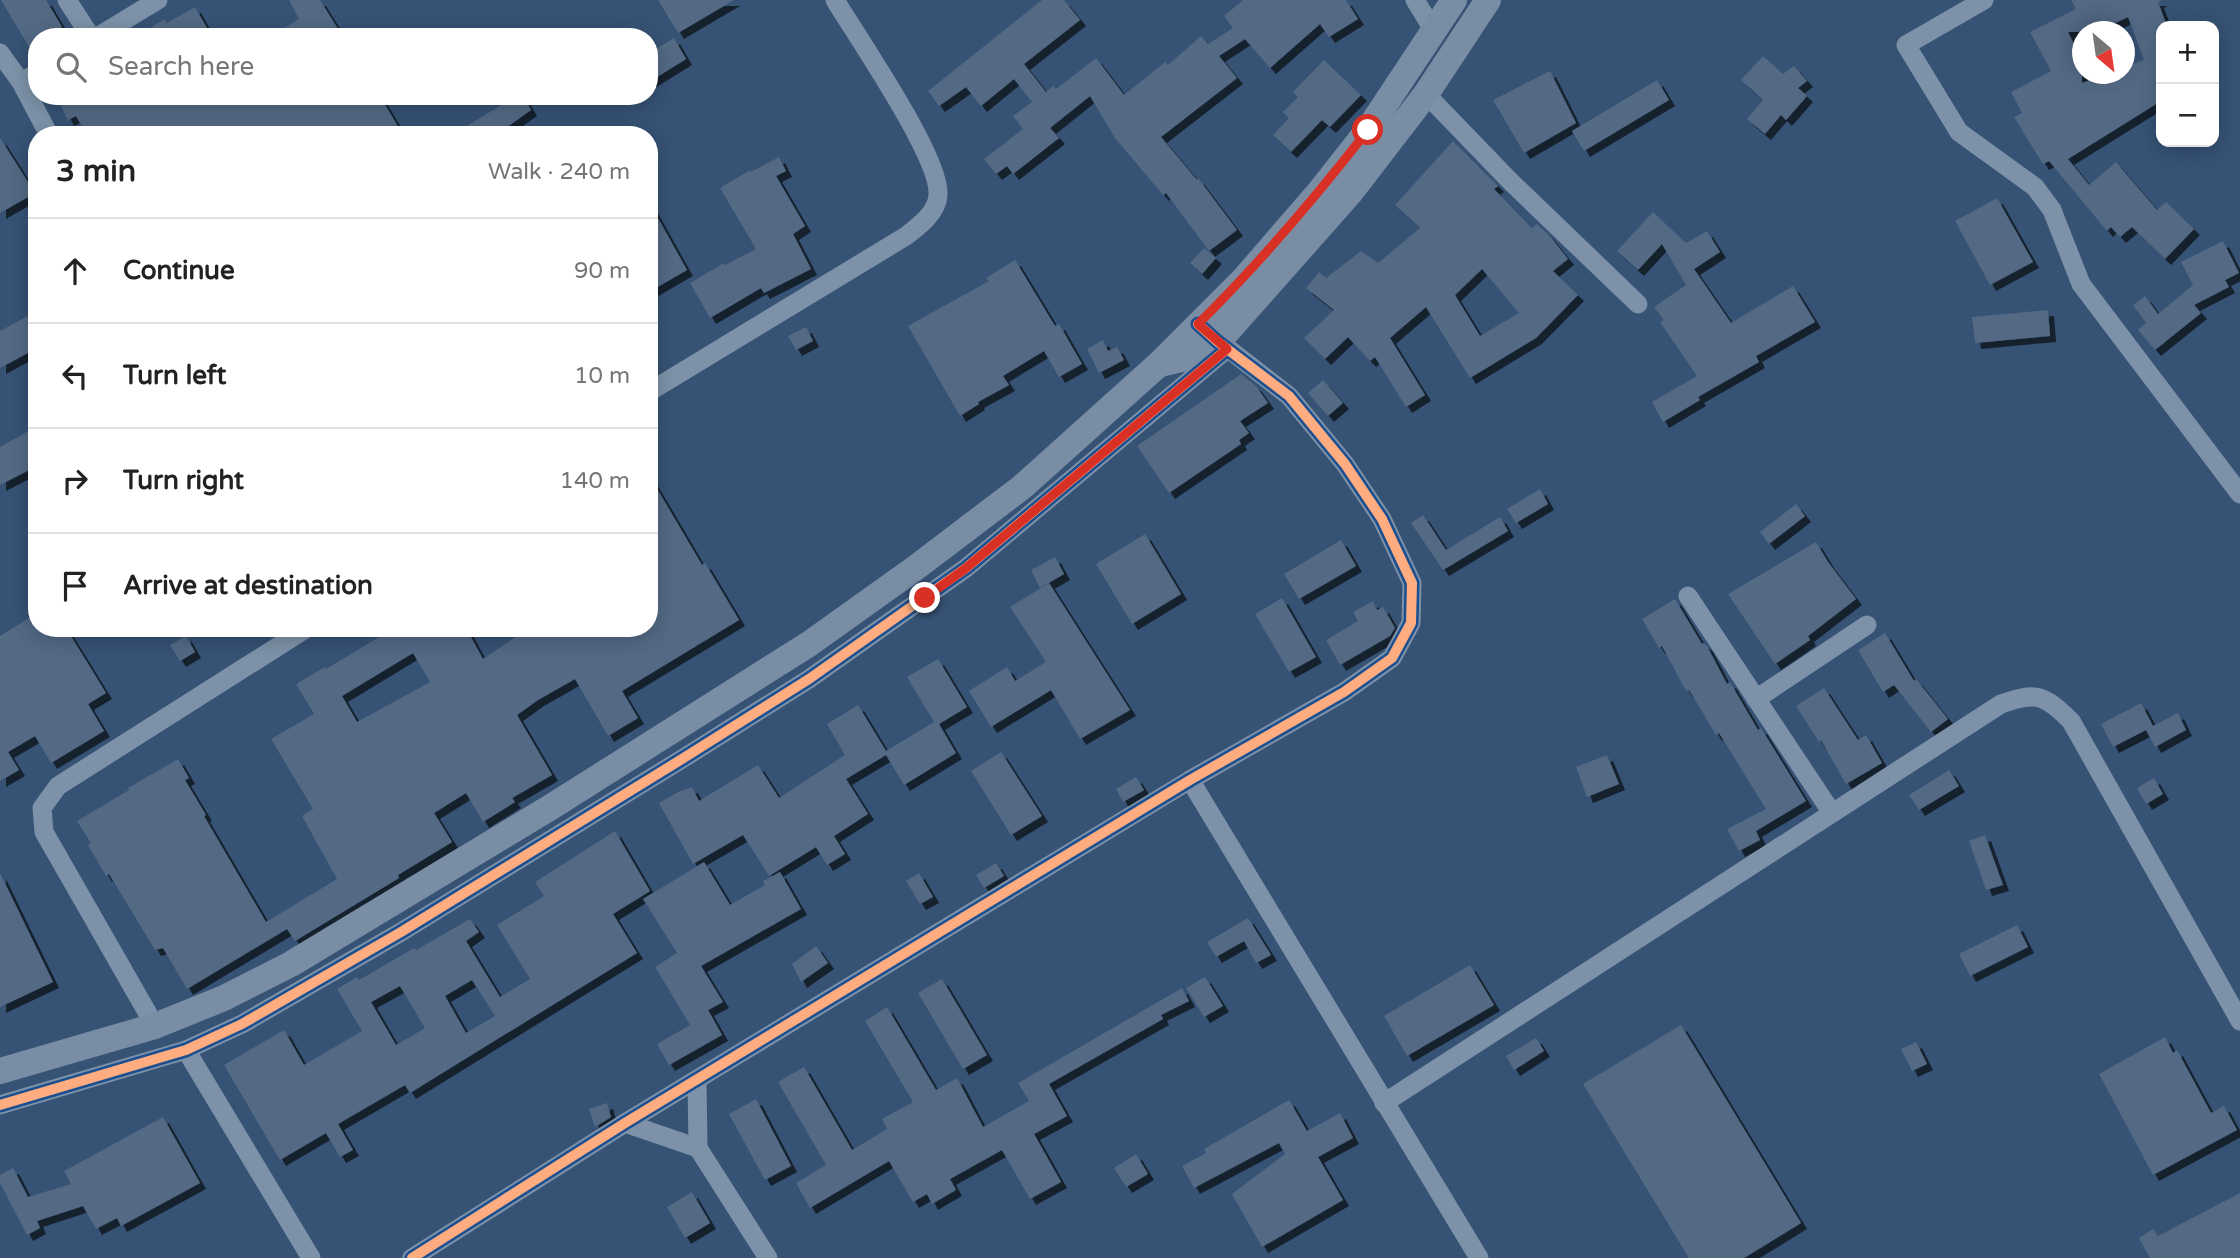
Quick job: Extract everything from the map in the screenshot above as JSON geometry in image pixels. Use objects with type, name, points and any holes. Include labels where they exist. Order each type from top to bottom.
[{"type":"main road","points":[[0,1072],[155,1026],[224,998],[291,964],[551,807],[809,643],[914,569],[1022,487],[1159,365],[1244,279],[1320,191],[1368,130],[1454,0]]},
{"type":"main road","points":[[1159,365],[1222,346],[1350,193],[1426,94],[1488,0]]},
{"type":"street","points":[[67,0],[84,28]]},
{"type":"street","points":[[112,28],[158,0]]},
{"type":"street","points":[[658,387],[906,236],[927,218],[939,196],[933,169],[915,132],[835,0]]},
{"type":"street","points":[[1415,0],[1434,30]]},
{"type":"street","points":[[1984,0],[1906,45],[1959,132],[2035,187],[2052,210],[2081,284],[2240,494]]},
{"type":"street","points":[[0,53],[28,77]]},
{"type":"street","points":[[1426,94],[1511,182],[1638,304]]},
{"type":"street","points":[[38,105],[46,126]]},
{"type":"street","points":[[412,1258],[625,1123],[1190,780],[1344,692],[1392,658],[1411,623],[1412,583],[1382,519],[1345,464],[1289,396],[1222,346],[1198,324]]},
{"type":"street","points":[[0,1105],[186,1050],[242,1024],[401,932],[809,680],[966,568],[1027,519],[1222,346]]},
{"type":"street","points":[[1688,596],[1832,813]]},
{"type":"street","points":[[1756,699],[1867,625]]},
{"type":"street","points":[[155,1026],[44,832],[42,808],[58,786],[293,637]]},
{"type":"street","points":[[1384,1103],[2001,704],[2026,695],[2049,701],[2071,721],[2240,1021]]},
{"type":"street","points":[[1190,780],[1479,1258]]},
{"type":"street","points":[[384,907],[401,932]]},
{"type":"street","points":[[186,1050],[311,1258]]},
{"type":"street","points":[[697,1080],[698,1148],[768,1258]]},
{"type":"street","points":[[625,1123],[698,1148]]},
{"type":"building","points":[[1,0],[46,0],[62,27],[28,28],[28,45]]},
{"type":"building","points":[[289,0],[320,0],[337,28],[284,28],[299,19]]},
{"type":"building","points":[[658,0],[734,0],[678,33]]},
{"type":"building","points":[[1042,0],[1064,0],[1080,20],[1024,64],[1046,92],[1053,86],[1056,89],[1096,58],[1124,95],[1165,62],[1168,65],[1201,36],[1208,44],[1233,28],[1224,16],[1243,0],[1346,0],[1358,19],[1329,37],[1320,24],[1270,68],[1245,39],[1219,56],[1237,78],[1161,137],[1197,180],[1198,178],[1237,230],[1209,251],[1166,193],[1163,195],[1115,138],[1090,96],[1050,128],[1059,138],[1013,174],[1007,166],[996,174],[984,159],[1023,129],[1013,116],[1032,102],[1014,79],[981,106],[966,87],[939,106],[928,91]]},
{"type":"building","points":[[2071,0],[2162,0],[2158,2],[2165,21],[2156,21],[2156,104],[2068,159],[2089,185],[2116,162],[2157,210],[2166,202],[2194,229],[2165,259],[2132,227],[2120,237],[2111,227],[2107,231],[2049,161],[2043,164],[2014,117],[2022,113],[2011,92],[2051,71],[2030,32],[2076,9]]},
{"type":"building","points":[[195,7],[207,28],[150,28],[165,19],[167,23]]},
{"type":"building","points":[[674,38],[686,59],[658,76],[658,48]]},
{"type":"building","points":[[1763,56],[1783,74],[1794,66],[1807,81],[1798,88],[1807,96],[1786,120],[1781,115],[1765,134],[1747,119],[1763,100],[1741,80]]},
{"type":"building","points":[[1324,60],[1361,95],[1330,127],[1322,120],[1291,152],[1273,135],[1289,118],[1283,112],[1298,97],[1293,92]]},
{"type":"building","points":[[1550,71],[1576,123],[1524,153],[1493,100]]},
{"type":"building","points":[[1657,80],[1669,100],[1584,151],[1572,131]]},
{"type":"building","points":[[60,105],[385,105],[398,126],[82,126],[76,116],[68,120]]},
{"type":"building","points":[[501,105],[528,105],[531,110],[508,126],[467,126]]},
{"type":"building","points":[[0,138],[28,182],[28,197],[0,213]]},
{"type":"building","points":[[1453,141],[1498,186],[1494,189],[1532,228],[1537,224],[1549,235],[1568,259],[1553,271],[1578,295],[1536,338],[1470,378],[1426,307],[1390,338],[1425,395],[1406,407],[1375,357],[1370,361],[1348,337],[1325,359],[1304,338],[1334,310],[1306,288],[1319,272],[1326,278],[1361,251],[1378,263],[1420,228],[1395,205]],"holes":[[[1482,269],[1519,313],[1480,336],[1455,295]]]},
{"type":"building","points":[[779,157],[786,171],[776,176],[805,226],[793,234],[811,269],[764,293],[761,288],[710,318],[690,283],[724,263],[725,265],[756,249],[720,188]]},
{"type":"building","points":[[1997,198],[2033,262],[1990,285],[1955,221]]},
{"type":"building","points":[[1653,212],[1686,243],[1707,231],[1720,252],[1694,269],[1731,323],[1793,286],[1815,322],[1756,356],[1759,362],[1698,397],[1700,400],[1663,422],[1652,402],[1697,376],[1660,322],[1664,320],[1654,307],[1686,285],[1662,244],[1638,270],[1617,251]]},
{"type":"building","points":[[658,218],[687,270],[658,287]]},
{"type":"building","points":[[2223,241],[2239,273],[2225,280],[2229,287],[2194,305],[2201,313],[2155,350],[2138,330],[2146,323],[2133,305],[2145,296],[2158,314],[2193,285],[2181,262]]},
{"type":"building","points":[[1204,248],[1216,258],[1202,274],[1190,263]]},
{"type":"building","points":[[1015,260],[1055,326],[1059,324],[1082,364],[1059,377],[1044,351],[1003,376],[1009,385],[978,402],[979,404],[960,416],[908,326],[989,281],[986,278]]},
{"type":"building","points":[[2048,310],[2050,336],[1975,343],[1972,317]]},
{"type":"building","points":[[28,316],[28,353],[0,368],[0,331]]},
{"type":"building","points":[[806,327],[813,341],[796,350],[788,336]]},
{"type":"building","points":[[1103,340],[1108,351],[1117,347],[1124,360],[1099,373],[1087,349]]},
{"type":"building","points":[[1241,374],[1256,386],[1268,403],[1240,421],[1249,433],[1239,440],[1241,444],[1169,493],[1137,446]]},
{"type":"building","points":[[1323,380],[1343,403],[1328,416],[1308,393]]},
{"type":"building","points":[[28,431],[28,471],[0,485],[0,447]]},
{"type":"building","points":[[1540,489],[1548,504],[1516,523],[1507,509]]},
{"type":"building","points":[[658,490],[702,565],[705,563],[739,620],[622,691],[638,718],[608,736],[575,679],[538,700],[517,715],[552,775],[512,798],[515,802],[483,822],[466,793],[434,813],[452,842],[398,875],[399,878],[295,941],[287,929],[187,989],[163,948],[155,950],[109,874],[106,876],[88,845],[91,843],[77,821],[178,759],[189,778],[185,780],[206,815],[204,816],[266,922],[337,879],[302,816],[313,809],[271,739],[314,714],[296,684],[379,637],[471,637],[483,659],[516,637],[658,637]],"holes":[[[413,653],[430,682],[357,722],[342,696]]]},
{"type":"building","points":[[1796,504],[1805,516],[1769,544],[1760,532]]},
{"type":"building","points":[[1423,515],[1446,550],[1500,517],[1508,531],[1443,570],[1411,523]]},
{"type":"building","points":[[1145,534],[1181,594],[1132,624],[1096,564]]},
{"type":"building","points":[[1341,540],[1356,566],[1299,599],[1284,574]]},
{"type":"building","points":[[1816,542],[1856,599],[1808,636],[1810,640],[1775,664],[1728,594]]},
{"type":"building","points":[[1055,557],[1064,574],[1040,588],[1031,570]]},
{"type":"building","points":[[1049,583],[1130,710],[1080,739],[1051,690],[991,727],[969,691],[1007,667],[1015,681],[1046,662],[1010,607]]},
{"type":"building","points":[[1282,598],[1316,657],[1289,672],[1255,614]]},
{"type":"building","points":[[1675,599],[1702,644],[1707,646],[1727,684],[1730,682],[1758,730],[1761,728],[1806,801],[1756,831],[1760,840],[1739,851],[1727,829],[1766,809],[1719,733],[1716,735],[1689,690],[1686,691],[1662,646],[1659,648],[1642,619]]},
{"type":"building","points":[[1373,601],[1377,610],[1383,607],[1395,628],[1390,636],[1340,665],[1326,640],[1358,621],[1353,612]]},
{"type":"building","points":[[28,619],[28,637],[72,637],[106,693],[88,704],[104,731],[51,763],[35,736],[8,752],[19,770],[0,781],[0,636]]},
{"type":"building","points":[[1885,633],[1914,681],[1916,679],[1948,719],[1931,732],[1894,685],[1883,692],[1858,650]]},
{"type":"building","points":[[187,637],[195,652],[180,661],[170,645]]},
{"type":"building","points":[[938,659],[967,707],[939,724],[956,753],[904,785],[886,755],[846,779],[868,814],[834,836],[845,854],[827,865],[816,847],[769,876],[743,835],[693,864],[659,803],[692,787],[699,801],[758,765],[779,798],[845,755],[827,724],[858,705],[886,751],[934,722],[907,677]]},
{"type":"building","points":[[1824,688],[1858,740],[1866,735],[1882,763],[1846,784],[1821,740],[1819,742],[1796,706]]},
{"type":"building","points":[[2141,703],[2153,726],[2178,713],[2186,730],[2155,747],[2146,730],[2113,747],[2101,724]]},
{"type":"building","points":[[1001,752],[1042,816],[1011,835],[971,771]]},
{"type":"building","points":[[1607,755],[1619,784],[1587,797],[1576,767]]},
{"type":"building","points":[[1949,770],[1959,786],[1919,810],[1909,795]]},
{"type":"building","points":[[1136,777],[1144,790],[1123,802],[1116,789]]},
{"type":"building","points":[[2154,778],[2163,794],[2146,804],[2137,788]]},
{"type":"building","points":[[615,831],[650,891],[613,914],[637,953],[410,1093],[405,1085],[338,1124],[353,1150],[340,1157],[326,1133],[280,1160],[224,1065],[284,1030],[304,1065],[362,1031],[337,989],[357,977],[359,980],[414,948],[416,950],[470,919],[479,932],[466,941],[500,997],[530,979],[497,925],[544,896],[535,882]],"holes":[[[472,980],[495,1016],[466,1033],[445,996]],[[400,986],[425,1028],[396,1045],[371,1002]]]},
{"type":"building","points":[[1985,835],[2003,885],[1986,890],[1969,841]]},
{"type":"building","points":[[704,862],[730,905],[765,885],[763,881],[780,872],[801,909],[701,966],[723,1002],[708,1010],[722,1035],[669,1065],[657,1044],[690,1025],[655,967],[677,953],[643,899]]},
{"type":"building","points":[[996,863],[1004,876],[984,888],[976,875]]},
{"type":"building","points":[[0,873],[53,982],[0,1007]]},
{"type":"building","points":[[919,873],[933,897],[920,904],[906,881]]},
{"type":"building","points":[[1248,918],[1271,955],[1256,963],[1244,941],[1216,957],[1207,942]]},
{"type":"building","points":[[2017,925],[2028,947],[1970,976],[1959,954]]},
{"type":"building","points":[[816,946],[828,963],[801,982],[792,964]]},
{"type":"building","points":[[1470,965],[1494,1005],[1407,1056],[1384,1016]]},
{"type":"building","points":[[1205,977],[1223,1006],[1204,1017],[1186,988]]},
{"type":"building","points":[[942,979],[987,1055],[963,1069],[918,993]]},
{"type":"building","points":[[1182,988],[1189,1001],[1161,1015],[1163,1019],[1049,1084],[1067,1116],[1034,1134],[1061,1182],[1030,1199],[1002,1150],[950,1179],[956,1190],[932,1204],[927,1194],[913,1202],[889,1161],[810,1208],[796,1183],[826,1165],[778,1082],[804,1067],[852,1150],[887,1129],[882,1119],[913,1102],[865,1021],[887,1007],[936,1090],[957,1078],[983,1127],[1029,1101],[1018,1083]]},
{"type":"building","points":[[1681,1025],[1801,1223],[1744,1258],[1689,1258],[1583,1084]]},
{"type":"building","points":[[2165,1037],[2173,1053],[2177,1050],[2211,1113],[2224,1106],[2237,1130],[2153,1175],[2099,1074]]},
{"type":"building","points":[[1536,1038],[1544,1051],[1514,1070],[1506,1056]]},
{"type":"building","points":[[1916,1042],[1927,1064],[1912,1071],[1901,1049]]},
{"type":"building","points":[[756,1099],[791,1166],[765,1180],[729,1114]]},
{"type":"building","points":[[1289,1100],[1307,1131],[1340,1113],[1353,1138],[1318,1157],[1343,1200],[1262,1247],[1232,1194],[1285,1154],[1279,1143],[1194,1188],[1182,1166],[1206,1153],[1204,1149]]},
{"type":"building","points":[[607,1103],[611,1117],[595,1127],[589,1109]]},
{"type":"building","points":[[163,1117],[200,1183],[121,1226],[117,1218],[96,1229],[83,1206],[37,1221],[40,1228],[27,1235],[0,1183],[0,1175],[13,1168],[28,1197],[71,1184],[64,1171]]},
{"type":"building","points":[[1136,1154],[1148,1174],[1126,1187],[1114,1168]]},
{"type":"building","points":[[692,1192],[710,1223],[685,1238],[667,1207]]},
{"type":"building","points":[[2240,1193],[2240,1258],[2150,1258],[2139,1238],[2153,1229],[2158,1236]]},
{"type":"cycle path","points":[[412,1258],[625,1123],[1190,780],[1344,692],[1392,658],[1411,623],[1412,583],[1382,519],[1345,464],[1289,396],[1198,324]]},
{"type":"cycle path","points":[[0,1105],[186,1050],[242,1024],[401,932],[682,759],[809,679],[966,568],[1227,349]]},
{"type":"route","points":[[925,598],[1087,469],[1227,349],[1198,324],[1244,279],[1320,191],[1368,130]]}]
